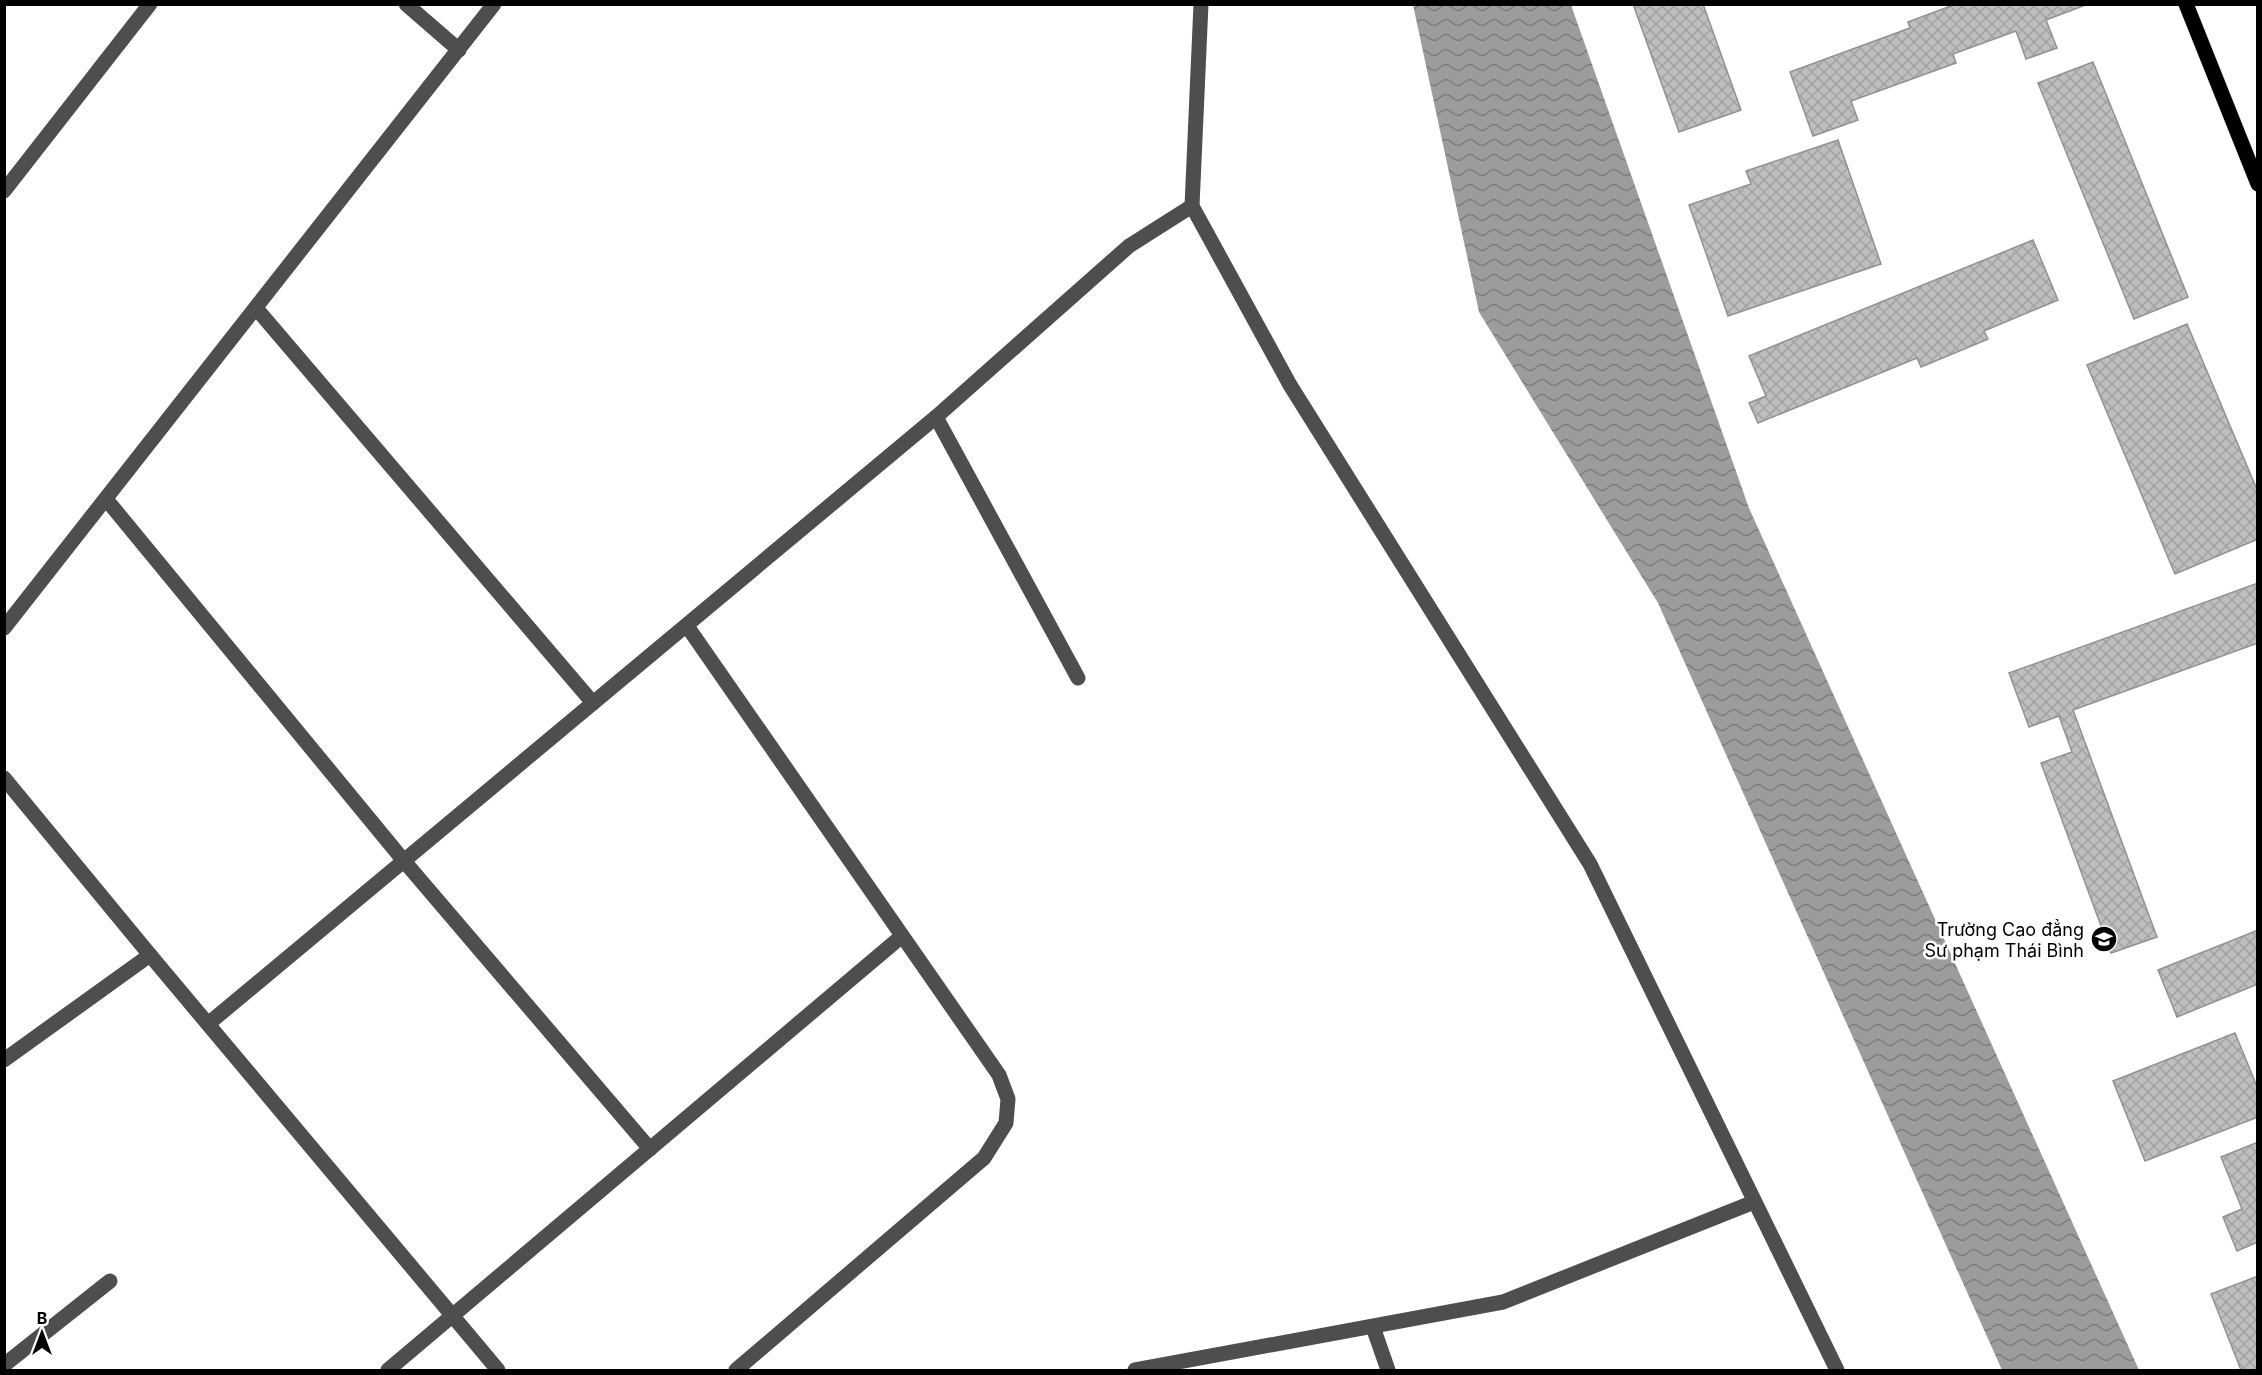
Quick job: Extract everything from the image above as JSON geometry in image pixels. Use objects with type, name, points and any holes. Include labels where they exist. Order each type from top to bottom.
[{"type":"main road","points":[[2186,4],[2258,184]]},
{"type":"street","points":[[4,191],[150,4]]},
{"type":"street","points":[[406,4],[459,50]]},
{"type":"street","points":[[4,628],[494,4]]},
{"type":"street","points":[[1201,4],[1192,206],[1290,385],[1590,864],[1837,1371]]},
{"type":"street","points":[[208,1024],[936,417],[1129,246],[1192,206]]},
{"type":"street","points":[[256,308],[594,703]]},
{"type":"street","points":[[936,417],[1078,678]]},
{"type":"street","points":[[106,499],[404,861],[650,1149]]},
{"type":"street","points":[[687,626],[999,1075],[1008,1099],[1006,1123],[984,1158],[736,1371]]},
{"type":"street","points":[[4,778],[498,1371]]},
{"type":"street","points":[[388,1371],[902,936]]},
{"type":"street","points":[[4,1060],[150,955]]},
{"type":"street","points":[[1135,1371],[1503,1302],[1754,1202]]},
{"type":"street","points":[[4,1365],[110,1281]]},
{"type":"street","points":[[1373,1327],[1388,1371]]},
{"type":"water","points":[[1413,5],[1571,5],[1749,508],[2139,1370],[2002,1370],[1658,603],[1479,312]]},
{"type":"building","points":[[1633,4],[1703,4],[1741,110],[1679,132]]},
{"type":"building","points":[[1956,4],[2088,4],[2046,20],[2057,48],[2026,59],[2016,31],[1953,54],[1956,63],[1851,101],[1858,120],[1813,136],[1790,72],[1910,28],[1908,22]]},
{"type":"building","points":[[2093,62],[2188,297],[2134,319],[2038,83]]},
{"type":"building","points":[[1838,140],[1881,264],[1728,316],[1689,205],[1751,184],[1746,171]]},
{"type":"building","points":[[2033,240],[2058,300],[1984,331],[1988,339],[1921,367],[1917,358],[1758,423],[1749,403],[1766,396],[1749,356]]},
{"type":"building","points":[[2187,324],[2258,492],[2258,539],[2175,574],[2087,365]]},
{"type":"building","points":[[2258,583],[2258,643],[2073,710],[2157,937],[2111,953],[2041,763],[2072,752],[2059,716],[2029,727],[2009,673]]},
{"type":"building","points":[[2258,930],[2258,984],[2177,1017],[2158,970]]},
{"type":"building","points":[[2235,1033],[2258,1089],[2258,1117],[2145,1161],[2113,1081]]},
{"type":"building","points":[[2258,1142],[2258,1242],[2237,1251],[2223,1217],[2242,1209],[2221,1157]]},
{"type":"building","points":[[2258,1276],[2258,1370],[2241,1370],[2211,1294]]},
{"type":"place","name":"Trường Cao đẳng Sư phạm Thái Bình","points":[[2104,939]]}]
